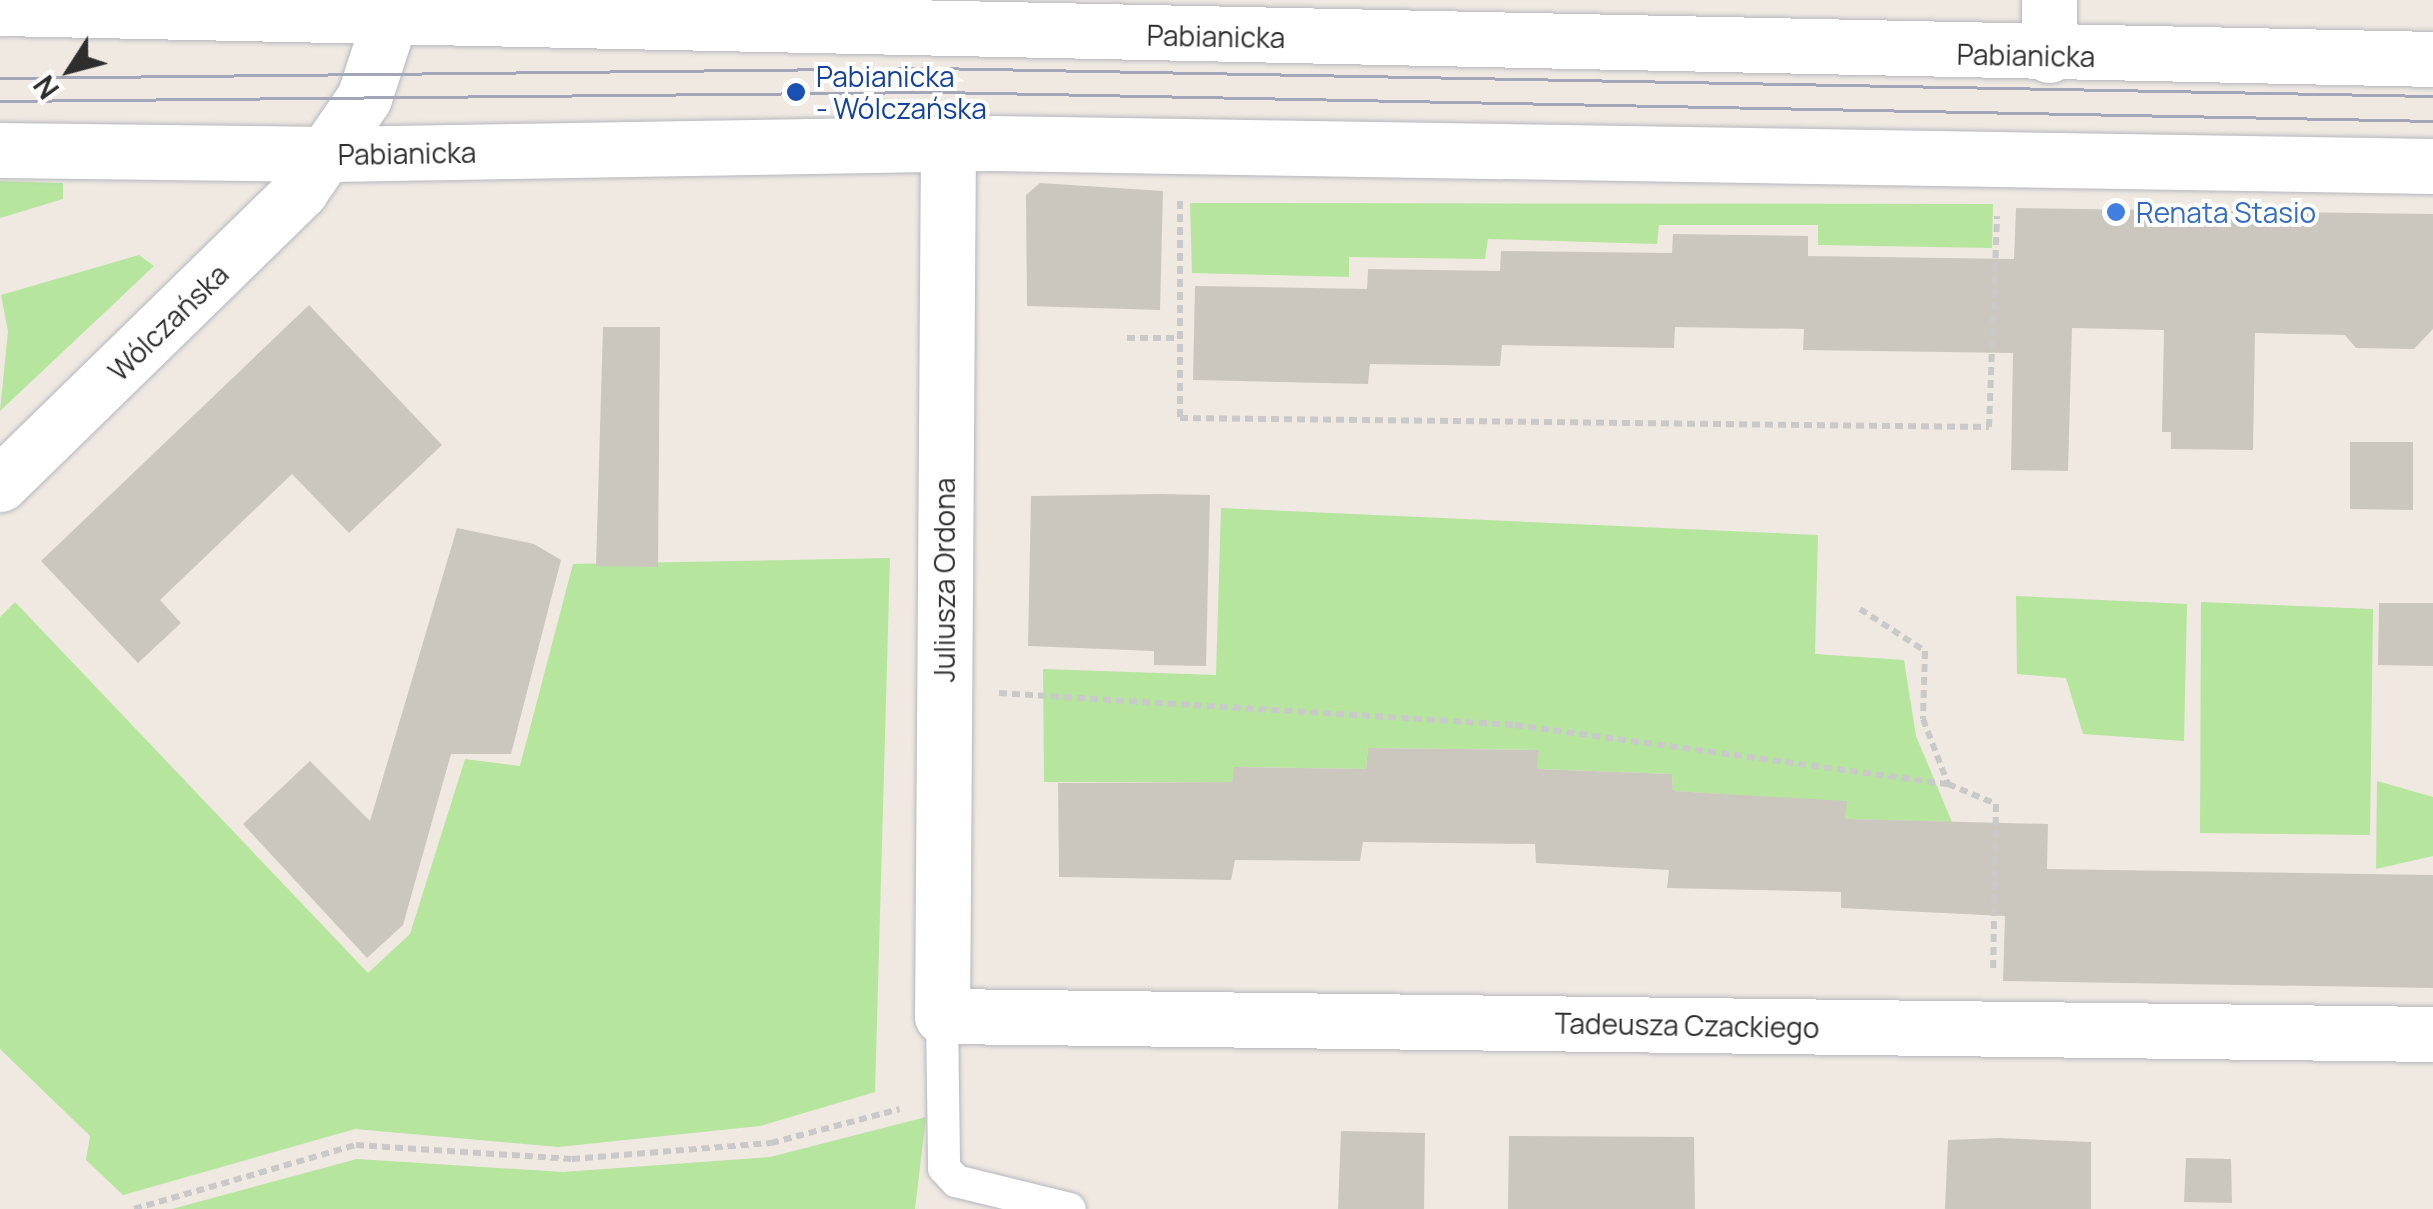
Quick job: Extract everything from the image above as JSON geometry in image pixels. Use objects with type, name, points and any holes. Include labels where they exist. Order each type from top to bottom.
[{"type":"street","points":[[2049,0],[2049,56]]},
{"type":"street","name":"Pabianicka","points":[[0,8],[395,7],[2049,56],[2433,59]]},
{"type":"street","name":"Wólczańska","points":[[0,484],[263,230],[330,154],[364,98],[395,7]]},
{"type":"street","name":"Pabianicka","points":[[0,150],[330,154],[948,143],[2433,166]]},
{"type":"street","name":"Juliusza Ordona","points":[[942,1016],[948,143]]},
{"type":"street","name":"Tadeusza Czackiego","points":[[942,1016],[2433,1034]]},
{"type":"lane","points":[[942,1016],[944,1168],[956,1180],[1070,1209]]},
{"type":"path","points":[[1180,179],[1180,418],[1989,427],[1997,209]]},
{"type":"path","points":[[1126,338],[1179,338]]},
{"type":"path","points":[[1860,609],[1926,651],[1924,719],[1948,784]]},
{"type":"path","points":[[993,692],[1514,725],[1948,784],[1996,804],[1993,971]]},
{"type":"path","points":[[134,1209],[356,1145],[572,1159],[771,1143],[942,1090]]},
{"type":"green space","points":[[0,181],[63,183],[63,199],[0,218]]},
{"type":"green space","points":[[1190,203],[1993,204],[1992,248],[1818,245],[1818,225],[1659,225],[1657,244],[1488,239],[1485,259],[1349,257],[1349,277],[1192,273]]},
{"type":"green space","points":[[139,255],[154,266],[0,411],[8,331],[1,295]]},
{"type":"green space","points":[[1221,508],[1818,535],[1815,654],[1904,660],[1916,736],[1952,822],[1845,819],[1846,802],[1673,791],[1672,774],[1537,769],[1538,750],[1368,748],[1366,769],[1235,767],[1232,782],[1044,782],[1043,669],[1216,675]]},
{"type":"green space","points":[[890,558],[875,1092],[760,1126],[558,1147],[355,1129],[123,1195],[86,1160],[90,1136],[0,1049],[0,617],[15,602],[368,973],[410,934],[465,759],[520,766],[573,564]]},
{"type":"green space","points":[[2016,596],[2187,604],[2184,741],[2083,734],[2066,678],[2017,674]]},
{"type":"green space","points":[[2201,602],[2373,609],[2370,835],[2200,833]]},
{"type":"green space","points":[[2377,781],[2433,797],[2433,856],[2376,869]]},
{"type":"green space","points":[[926,1117],[915,1209],[172,1209],[357,1159],[563,1172],[770,1157]]},
{"type":"building","points":[[1040,183],[1163,191],[1160,310],[1027,306],[1026,195]]},
{"type":"building","points":[[2016,208],[2433,214],[2433,329],[2414,349],[2356,348],[2345,335],[2255,333],[2253,450],[2171,449],[2171,432],[2162,432],[2164,330],[2072,328],[2068,471],[2011,470],[2013,353],[1803,350],[1804,329],[1675,327],[1674,348],[1502,345],[1500,366],[1370,364],[1368,384],[1193,380],[1195,286],[1367,289],[1368,269],[1500,271],[1501,251],[1672,253],[1673,234],[1808,236],[1808,256],[2014,259]]},
{"type":"building","points":[[309,305],[442,445],[349,533],[292,474],[160,600],[181,623],[138,663],[41,561]]},
{"type":"building","points":[[603,327],[660,327],[658,567],[596,566]]},
{"type":"building","points":[[2350,442],[2413,442],[2413,510],[2350,509]]},
{"type":"building","points":[[1210,495],[1206,666],[1154,665],[1154,651],[1028,646],[1031,496]]},
{"type":"building","points":[[457,528],[534,544],[561,560],[511,754],[451,754],[403,925],[367,958],[243,824],[310,761],[370,821]]},
{"type":"building","points":[[2379,603],[2433,603],[2433,666],[2378,665]]},
{"type":"building","points":[[1368,748],[1539,750],[1537,769],[1672,774],[1673,791],[1847,801],[1845,819],[2048,824],[2047,869],[2433,875],[2433,988],[2003,981],[2005,916],[1841,908],[1841,892],[1667,888],[1669,870],[1536,863],[1535,844],[1363,842],[1360,861],[1235,860],[1231,880],[1059,877],[1058,783],[1232,782],[1234,767],[1366,769]]},
{"type":"building","points":[[1341,1131],[1425,1133],[1424,1209],[1338,1209]]},
{"type":"building","points":[[1509,1136],[1694,1137],[1695,1209],[1508,1209]]},
{"type":"building","points":[[1948,1140],[2091,1142],[2091,1209],[1945,1209]]},
{"type":"building","points":[[2186,1158],[2231,1159],[2232,1203],[2184,1202]]},
{"type":"tram line","points":[[0,78],[932,68],[2433,96]]},
{"type":"tram line","points":[[0,101],[939,92],[2433,121]]},
{"type":"place","name":"Pabianicka - Wólczańska","points":[[796,92]]},
{"type":"place","name":"Renata Stasio","points":[[2116,212]]}]
